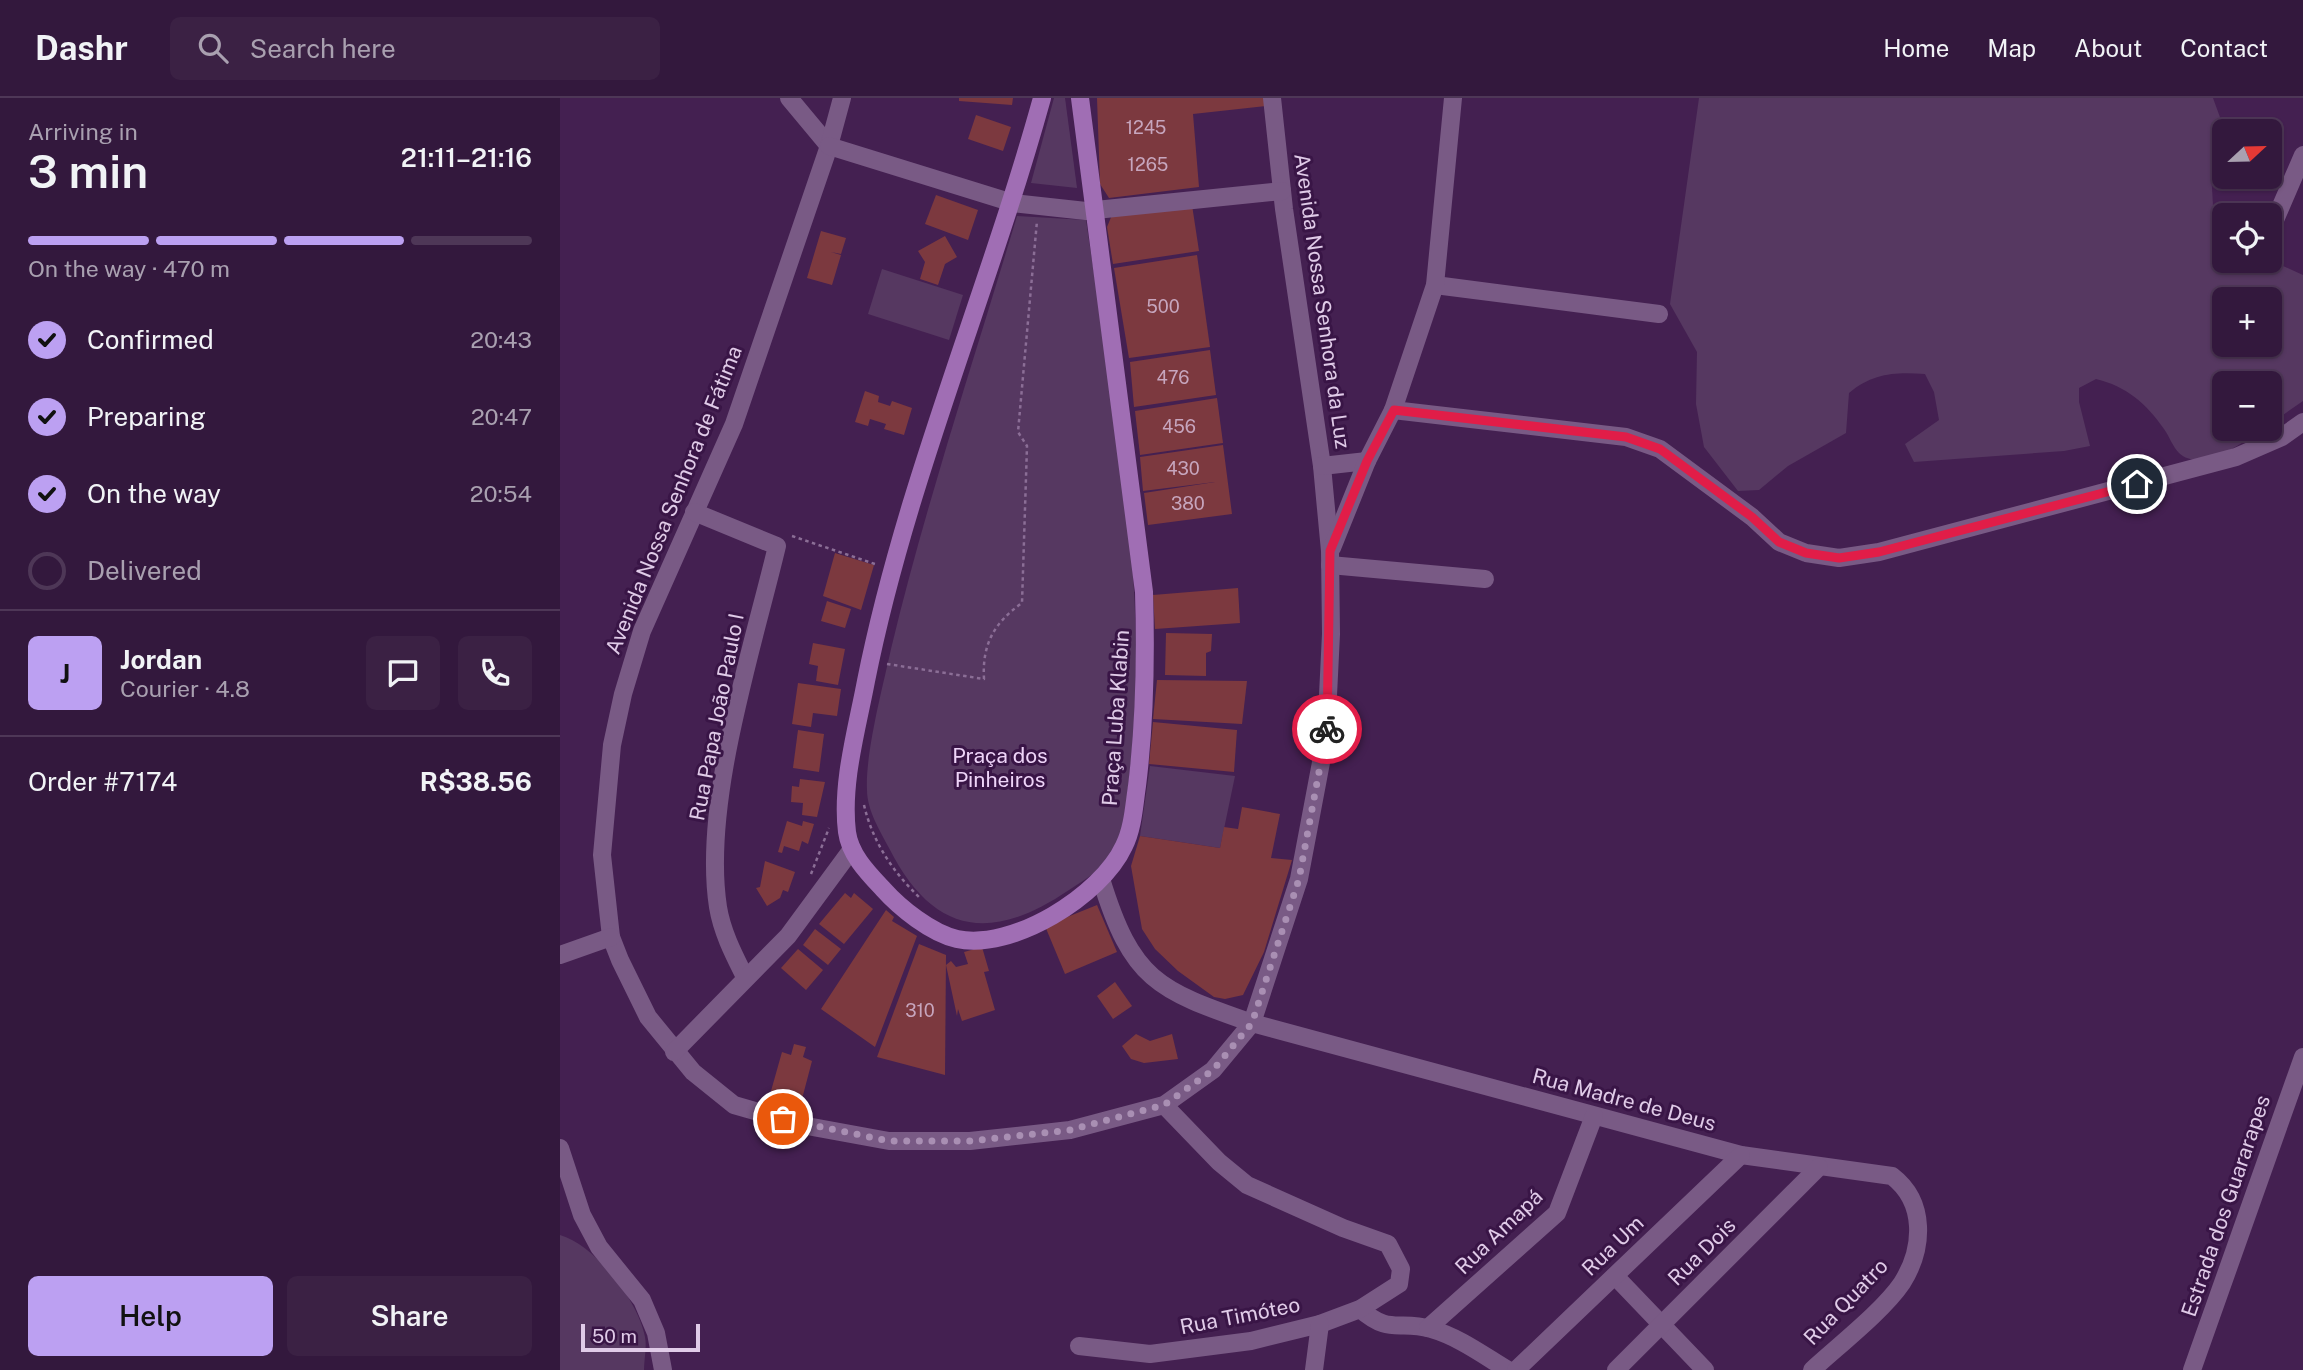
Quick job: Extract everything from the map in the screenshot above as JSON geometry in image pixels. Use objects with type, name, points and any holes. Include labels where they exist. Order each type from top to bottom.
[{"type":"main road","name":"Praça Luba Klabin","points":[[1042,98],[1013,203],[923,466],[891,570],[870,662],[848,788],[847,833],[858,861],[890,898],[935,929],[955,939],[975,941],[999,938],[1026,928],[1068,906],[1101,879],[1124,847],[1133,816],[1146,672],[1144,592],[1080,98]]},
{"type":"street","points":[[789,98],[829,146],[1013,203],[1093,212],[1282,191]]},
{"type":"street","name":"Avenida Nossa Senhora de Fátima","points":[[693,1072],[648,1017],[611,937],[601,855],[612,745],[623,694],[642,631],[734,424],[829,146],[842,98]]},
{"type":"street","name":"Avenida Nossa Senhora da Luz","points":[[693,1072],[734,1105],[807,1126],[889,1141],[970,1141],[1070,1130],[1164,1105],[1213,1070],[1252,1023],[1299,879],[1326,736],[1330,558],[1322,466],[1282,191],[1272,98]]},
{"type":"street","points":[[1454,98],[1435,285],[1394,410],[1367,461],[1330,558],[1485,579]]},
{"type":"street","points":[[2282,204],[2303,155]]},
{"type":"street","points":[[1435,285],[1659,314]]},
{"type":"street","points":[[1394,410],[1626,437],[1644,442],[1660,449],[1752,517],[1779,542],[1806,553],[1839,558],[1879,552],[2236,457],[2282,437],[2303,422]]},
{"type":"street","points":[[1322,466],[1367,461]]},
{"type":"street","points":[[694,512],[777,546]]},
{"type":"street","name":"Rua Papa João Paulo I","points":[[745,977],[721,920],[714,871],[719,806],[734,726],[777,546]]},
{"type":"street","points":[[674,1052],[788,936],[852,849]]},
{"type":"street","name":"Rua Madre de Deus","points":[[1101,879],[1121,935],[1137,961],[1157,982],[1182,998],[1252,1023],[1741,1155],[1892,1176],[1906,1186],[1917,1208],[1918,1228],[1912,1265]]},
{"type":"street","points":[[560,955],[611,937]]},
{"type":"street","name":"Estrada dos Guararapes","points":[[2192,1370],[2303,1057]]},
{"type":"street","name":"Rua Timóteo","points":[[1079,1346],[1150,1354],[1251,1341],[1320,1324],[1360,1310],[1399,1284],[1402,1269],[1388,1244],[1343,1228],[1247,1185],[1219,1161],[1164,1105]]},
{"type":"street","name":"Rua Amapá","points":[[1428,1328],[1557,1213],[1594,1116]]},
{"type":"street","points":[[560,1148],[582,1214],[598,1247],[642,1300],[656,1332],[663,1370]]},
{"type":"street","name":"Rua Um","points":[[1516,1370],[1741,1155]]},
{"type":"street","name":"Rua Dois","points":[[1616,1370],[1819,1167]]},
{"type":"street","name":"Rua Quatro","points":[[1812,1370],[1900,1286],[1912,1265]]},
{"type":"street","points":[[1615,1276],[1705,1370]]},
{"type":"street","points":[[1360,1310],[1376,1323],[1428,1328],[1450,1335],[1508,1370]]},
{"type":"street","points":[[1314,1370],[1320,1324]]},
{"type":"path","points":[[870,662],[984,679],[983,663],[992,631],[997,622],[1022,603],[1027,446],[1018,432],[1038,206]]},
{"type":"path","points":[[777,546],[787,535],[891,570]]},
{"type":"path","points":[[864,804],[870,830],[896,874],[928,907]]},
{"type":"green space","points":[[1054,98],[1065,98],[1077,188],[1031,183]]},
{"type":"green space","points":[[1699,98],[2213,98],[2221,119],[2212,119],[2212,273],[2282,273],[2282,265],[2303,275],[2303,401],[2282,416],[2282,371],[2212,371],[2212,441],[2245,441],[2222,454],[2199,460],[2188,459],[2179,453],[2157,420],[2135,397],[2117,386],[2096,379],[2079,388],[2079,402],[2090,446],[2064,451],[1914,462],[1905,444],[1939,420],[1934,392],[1925,374],[1904,373],[1885,375],[1858,386],[1849,393],[1846,433],[1788,466],[1759,490],[1738,491],[1704,447],[1696,404],[1697,352],[1670,304]]},
{"type":"green space","name":"Praça dos Pinheiros","points":[[1017,216],[1086,220],[1126,498],[1133,568],[1135,709],[1124,824],[1120,841],[1112,855],[1089,877],[1041,907],[1014,918],[989,923],[966,922],[945,913],[925,899],[906,877],[872,813],[867,775],[875,720],[905,594]]},
{"type":"green space","points":[[882,269],[963,295],[949,340],[868,314]]},
{"type":"green space","points":[[1150,766],[1235,776],[1220,848],[1140,836]]},
{"type":"green space","points":[[560,1235],[587,1250],[600,1262],[634,1307],[645,1337],[644,1370],[560,1370]]},
{"type":"building","points":[[959,98],[1013,98],[1012,105],[959,101]]},
{"type":"building","points":[[1097,98],[1265,98],[1266,106],[1193,114],[1199,187],[1109,198],[1100,184]]},
{"type":"building","points":[[976,115],[1011,127],[1003,151],[968,139]]},
{"type":"building","points":[[936,195],[978,210],[968,240],[925,224]]},
{"type":"building","points":[[1192,205],[1199,251],[1113,264],[1107,227],[1112,215]]},
{"type":"building","points":[[821,231],[846,238],[841,254],[831,252],[841,255],[832,285],[807,278]]},
{"type":"building","points":[[945,236],[957,257],[945,264],[938,285],[920,279],[925,262],[918,251]]},
{"type":"building","points":[[1197,255],[1210,347],[1129,358],[1114,268]]},
{"type":"building","points":[[1210,350],[1216,395],[1134,407],[1130,362]]},
{"type":"building","points":[[865,391],[879,396],[878,402],[890,406],[892,401],[912,408],[904,435],[884,429],[886,424],[870,419],[868,426],[855,422]]},
{"type":"building","points":[[1217,398],[1223,443],[1140,455],[1135,411]]},
{"type":"building","points":[[1223,445],[1232,514],[1148,525],[1144,493],[1215,482],[1143,491],[1140,457]]},
{"type":"building","points":[[835,553],[874,565],[861,610],[823,596]]},
{"type":"building","points":[[1238,588],[1240,623],[1155,629],[1153,595]]},
{"type":"building","points":[[827,601],[851,609],[845,628],[821,621]]},
{"type":"building","points":[[1166,633],[1212,634],[1211,651],[1206,653],[1206,676],[1165,675]]},
{"type":"building","points":[[813,643],[845,649],[838,685],[816,681],[818,666],[809,664]]},
{"type":"building","points":[[1157,680],[1247,681],[1242,724],[1153,719]]},
{"type":"building","points":[[798,683],[841,689],[837,716],[813,713],[811,727],[792,724]]},
{"type":"building","points":[[1153,722],[1237,730],[1234,772],[1149,764]]},
{"type":"building","points":[[798,730],[824,734],[819,772],[793,768]]},
{"type":"building","points":[[800,779],[825,782],[817,817],[802,815],[803,803],[791,802],[792,786],[799,787]]},
{"type":"building","points":[[1242,807],[1280,814],[1271,858],[1292,860],[1264,952],[1243,995],[1225,999],[1214,997],[1178,971],[1155,949],[1142,929],[1131,866],[1140,836],[1220,848],[1224,827],[1238,829]]},
{"type":"building","points":[[787,821],[802,826],[803,821],[814,824],[808,844],[802,841],[799,851],[784,846],[782,853],[778,852]]},
{"type":"building","points":[[765,861],[795,872],[788,892],[783,890],[780,898],[767,906],[756,888],[760,887]]},
{"type":"building","points":[[845,893],[851,898],[854,893],[873,909],[844,944],[819,924]]},
{"type":"building","points":[[1097,905],[1117,952],[1065,974],[1045,926]]},
{"type":"building","points":[[886,910],[894,917],[892,921],[917,936],[875,1047],[821,1009]]},
{"type":"building","points":[[815,929],[841,949],[828,965],[803,945]]},
{"type":"building","points":[[919,944],[946,955],[945,1075],[877,1057]]},
{"type":"building","points":[[982,947],[989,971],[984,972],[995,1010],[962,1021],[958,1009],[957,1016],[946,965],[951,961],[956,967],[968,964],[964,952]]},
{"type":"building","points":[[798,949],[823,970],[806,990],[781,968]]},
{"type":"building","points":[[1115,982],[1132,1006],[1113,1019],[1097,996]]},
{"type":"building","points":[[1136,1034],[1150,1041],[1172,1034],[1178,1059],[1144,1063],[1131,1059],[1122,1046]]},
{"type":"building","points":[[794,1044],[806,1047],[803,1057],[812,1061],[802,1099],[771,1091],[782,1052],[791,1055]]},
{"type":"way so far","points":[[783,1119],[889,1141],[970,1141],[1070,1130],[1164,1105],[1213,1070],[1252,1023],[1299,879],[1327,729]]},
{"type":"route","points":[[1327,729],[1331,634],[1330,551],[1367,461],[1394,410],[1626,437],[1644,442],[1660,449],[1752,517],[1779,542],[1806,553],[1839,558],[1879,552],[2137,484]]}]
